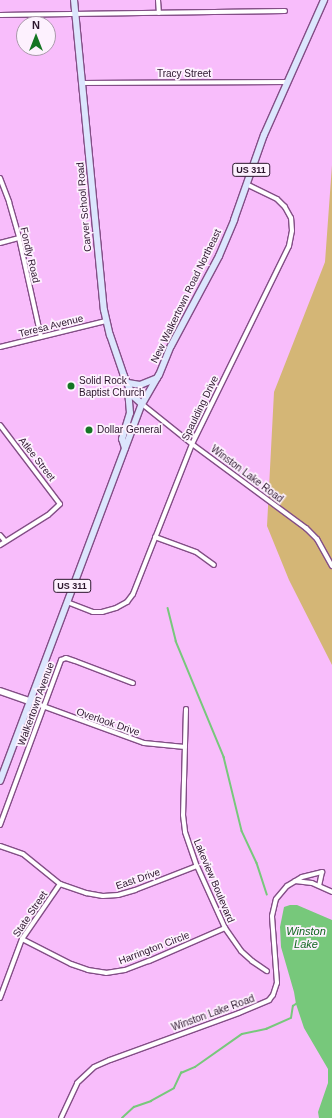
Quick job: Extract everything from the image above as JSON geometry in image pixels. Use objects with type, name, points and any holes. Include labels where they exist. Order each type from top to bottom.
[{"type":"main road","name":"Carver School Road","points":[[74,0],[102,296],[106,321],[133,396],[142,404]]},
{"type":"main road","name":"New Walkertown Road Northeast","points":[[0,781],[66,602],[142,404],[157,378],[171,346],[219,256],[286,82],[324,0]]},
{"type":"main road","points":[[125,448],[122,439],[130,413],[128,384],[140,385],[157,378]]},
{"type":"street","points":[[158,0],[159,13]]},
{"type":"street","points":[[0,15],[285,11]]},
{"type":"street","name":"Tracy Street","points":[[82,83],[286,82]]},
{"type":"street","name":"Fondly Road","points":[[0,178],[9,202],[19,238],[41,337]]},
{"type":"street","name":"Spaulding Drive","points":[[66,602],[93,612],[116,608],[126,602],[133,594],[192,444],[289,246],[292,231],[291,218],[285,207],[276,199],[246,184]]},
{"type":"street","points":[[0,242],[19,238]]},
{"type":"street","name":"Teresa Avenue","points":[[0,347],[106,321]]},
{"type":"street","name":"Winston Lake Road","points":[[142,404],[192,444],[306,528],[317,539],[332,566]]},
{"type":"street","name":"Atlee Street","points":[[0,425],[60,504],[48,515],[5,541]]},
{"type":"street","points":[[0,535],[5,541],[0,544]]},
{"type":"street","points":[[155,537],[196,552],[214,565]]},
{"type":"street","name":"Walkertown Avenue","points":[[0,825],[63,659],[75,661],[133,683]]},
{"type":"street","points":[[0,691],[29,701]]},
{"type":"street","name":"Overlook Drive","points":[[29,701],[144,743],[185,747]]},
{"type":"street","name":"Lakeview Boulevard","points":[[186,709],[183,815],[185,832],[197,866],[225,928],[241,951],[252,961],[267,970]]},
{"type":"street","name":"East Drive","points":[[0,846],[23,854],[60,884],[90,894],[112,896],[135,890],[197,866]]},
{"type":"street","name":"Winston Lake Road","points":[[61,1118],[77,1083],[94,1067],[262,1004],[272,997],[277,983],[273,910],[278,896],[294,881],[302,877],[322,872],[319,886]]},
{"type":"street","points":[[294,881],[312,883],[332,892]]},
{"type":"street","name":"State Street","points":[[0,998],[22,939],[60,884]]},
{"type":"street","name":"Harrington Circle","points":[[22,939],[71,964],[88,970],[106,973],[125,970],[149,961],[225,928]]},
{"type":"shaded area","points":[[332,165],[332,665],[289,580],[267,526],[274,392],[325,262]]},
{"type":"water","name":"Winston Lake","points":[[297,905],[332,920],[332,1118],[319,1118],[318,1112],[328,1083],[328,1069],[304,1028],[281,947],[280,927],[284,907]]},
{"type":"waterway","points":[[168,608],[176,641],[224,757],[242,831],[257,863],[267,894]]},
{"type":"waterway","points":[[122,1118],[134,1107],[151,1101],[174,1088],[181,1073],[195,1067],[242,1034],[266,1029],[291,1018],[293,1006],[296,1004]]},
{"type":"place","name":"Solid Rock Baptist Church","points":[[71,386]]},
{"type":"place","name":"Dollar General","points":[[89,430]]}]
